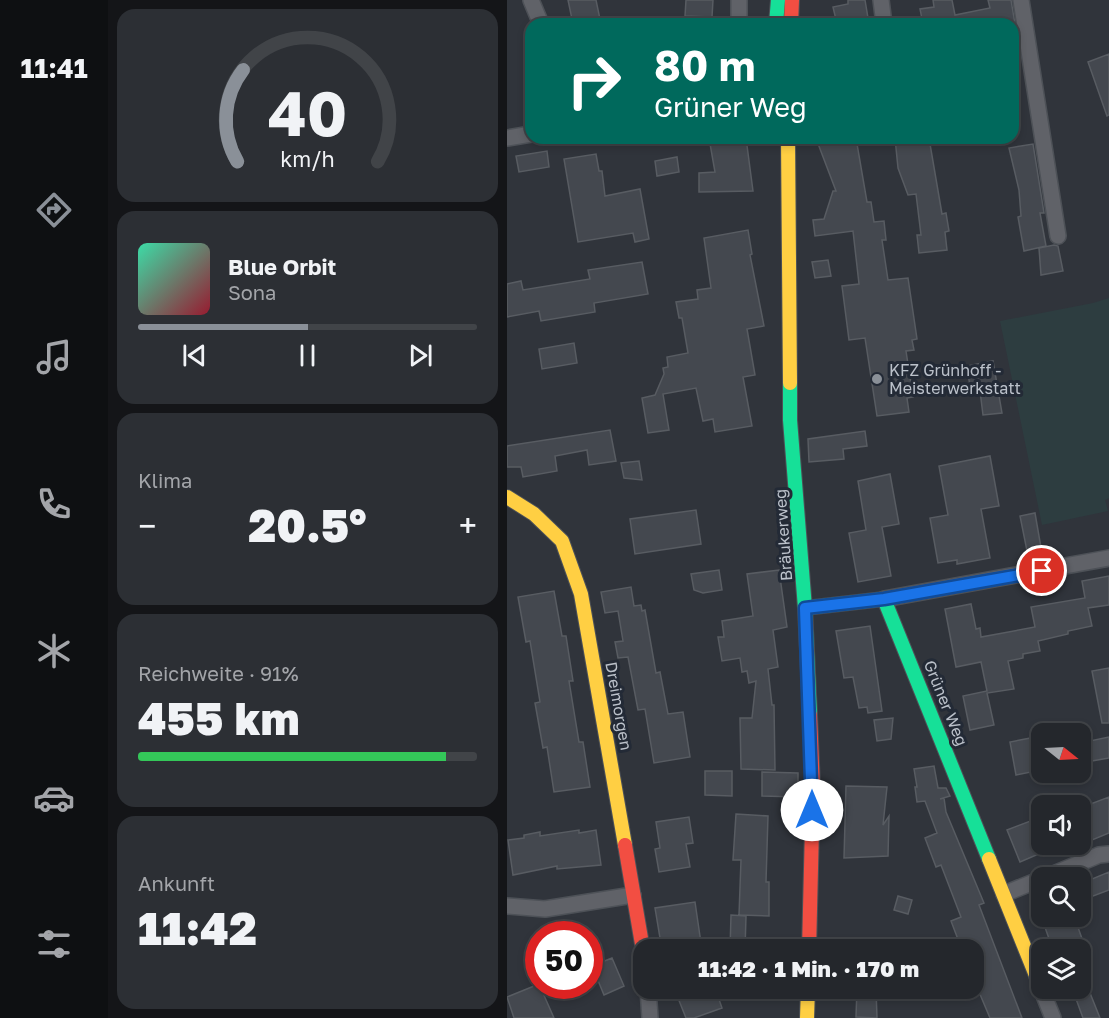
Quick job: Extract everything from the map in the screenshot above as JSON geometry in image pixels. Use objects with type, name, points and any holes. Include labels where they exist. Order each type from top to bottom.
[{"type":"street","points":[[531,0],[538,18]]},
{"type":"street","points":[[739,0],[739,18]]},
{"type":"street","points":[[776,18],[778,0]]},
{"type":"street","points":[[791,18],[792,0]]},
{"type":"street","points":[[881,0],[883,18]]},
{"type":"street","points":[[1021,0],[1020,39],[1058,236]]},
{"type":"street","points":[[507,138],[525,135]]},
{"type":"street","name":"Bräukerweg","points":[[787,144],[791,420],[805,608],[813,787],[809,939]]},
{"type":"street","name":"Dreimorgen","points":[[507,497],[534,514],[562,541],[581,594],[641,939]]},
{"type":"street","points":[[805,608],[884,599],[1109,558]]},
{"type":"street","name":"Grüner Weg","points":[[884,599],[1031,963]]},
{"type":"street","points":[[1070,867],[1099,855],[1109,854]]},
{"type":"street","points":[[1004,894],[1031,883]]},
{"type":"street","points":[[507,906],[545,909],[633,895]]},
{"type":"street","points":[[649,999],[650,1018]]},
{"type":"street","points":[[807,1018],[808,999]]},
{"type":"street","name":"Grüner Weg","points":[[1045,999],[1053,1018]]},
{"type":"shaded area","points":[[1109,298],[1109,498],[1105,500],[1108,511],[1042,525],[1000,321]]},
{"type":"building","points":[[568,0],[596,0],[600,18],[572,18]]},
{"type":"building","points":[[686,0],[713,0],[712,17],[685,16]]},
{"type":"building","points":[[848,0],[865,0],[868,18],[836,18],[833,7],[848,4]]},
{"type":"building","points":[[933,0],[952,0],[955,15],[990,8],[988,0],[1011,0],[1014,18],[922,18],[920,9],[934,7]]},
{"type":"building","points":[[1109,54],[1109,115],[1107,116],[1088,62]]},
{"type":"building","points":[[710,144],[747,144],[753,191],[699,192],[699,173],[715,172]]},
{"type":"building","points":[[818,144],[857,144],[867,202],[871,202],[874,222],[884,221],[886,240],[882,240],[888,280],[908,278],[917,339],[912,340],[914,350],[906,351],[913,397],[907,398],[909,412],[877,416],[865,338],[849,340],[842,286],[859,284],[853,231],[815,236],[813,220],[824,219],[833,191],[836,191]]},
{"type":"building","points":[[896,144],[930,144],[942,214],[946,213],[949,231],[945,232],[947,250],[919,253],[917,235],[921,235],[916,194],[908,195],[898,168]]},
{"type":"building","points":[[1033,144],[1044,213],[1040,213],[1046,246],[1024,251],[1018,217],[1021,216],[1019,190],[1009,148]]},
{"type":"building","points":[[547,151],[549,167],[519,172],[516,156]]},
{"type":"building","points":[[596,154],[599,171],[602,171],[605,196],[640,189],[649,239],[635,242],[633,233],[578,242],[564,159]]},
{"type":"building","points":[[677,157],[679,172],[657,176],[655,161]]},
{"type":"building","points":[[748,230],[752,254],[750,255],[764,326],[747,329],[755,375],[743,377],[752,426],[715,432],[713,419],[703,421],[696,388],[663,394],[669,430],[648,433],[642,398],[655,395],[664,374],[663,368],[668,367],[667,357],[688,353],[682,318],[679,318],[676,302],[698,299],[697,290],[711,288],[704,238]]},
{"type":"building","points":[[1058,246],[1063,271],[1041,275],[1039,248]]},
{"type":"building","points":[[828,260],[831,276],[815,278],[812,262]]},
{"type":"building","points":[[642,262],[648,294],[594,303],[595,312],[541,321],[539,311],[507,317],[507,284],[521,281],[523,290],[590,279],[588,270]]},
{"type":"building","points":[[574,343],[577,363],[542,369],[539,349]]},
{"type":"building","points":[[993,361],[1002,413],[983,415],[980,391],[971,393],[967,366]]},
{"type":"building","points":[[610,430],[616,461],[589,465],[587,450],[555,456],[557,471],[523,477],[521,467],[507,467],[507,446]]},
{"type":"building","points":[[865,431],[867,446],[843,449],[844,459],[809,462],[808,439]]},
{"type":"building","points":[[990,456],[999,506],[981,509],[990,558],[957,564],[957,560],[938,563],[930,518],[948,515],[939,466]]},
{"type":"building","points":[[639,461],[642,480],[624,478],[621,463]]},
{"type":"building","points":[[890,474],[899,524],[882,527],[891,576],[858,582],[849,533],[866,530],[858,481]]},
{"type":"building","points":[[696,510],[701,544],[635,554],[630,519]]},
{"type":"building","points":[[1035,513],[1043,559],[1029,561],[1020,516]]},
{"type":"building","points":[[719,570],[722,590],[703,593],[694,590],[691,574]]},
{"type":"building","points":[[779,570],[787,627],[773,630],[778,667],[768,669],[772,705],[774,705],[775,770],[741,769],[740,718],[752,718],[756,681],[749,683],[747,671],[742,672],[740,658],[722,661],[718,637],[724,637],[722,621],[753,616],[747,574]]},
{"type":"building","points":[[1109,576],[1109,605],[1088,608],[1092,626],[1038,641],[1040,651],[1023,654],[1023,658],[1008,661],[1014,689],[987,693],[994,725],[970,730],[963,696],[987,691],[981,662],[956,667],[945,609],[971,604],[976,629],[980,628],[981,637],[1035,627],[1031,607],[1085,598],[1082,581]]},
{"type":"building","points":[[631,587],[634,606],[641,605],[642,611],[645,610],[656,673],[660,672],[668,714],[683,712],[690,757],[654,763],[645,709],[638,710],[628,657],[618,658],[615,642],[623,641],[618,611],[605,613],[601,592]]},
{"type":"building","points":[[554,591],[562,636],[566,636],[573,681],[569,681],[579,742],[583,742],[590,787],[554,792],[547,747],[543,748],[535,703],[540,702],[530,641],[526,642],[518,597]]},
{"type":"building","points":[[870,626],[882,711],[868,713],[867,707],[859,708],[853,677],[844,678],[836,631]]},
{"type":"building","points":[[1109,668],[1109,723],[1102,723],[1092,671]]},
{"type":"building","points":[[893,718],[891,739],[877,741],[874,720]]},
{"type":"building","points":[[1109,737],[1109,758],[1091,761],[1091,741]]},
{"type":"building","points":[[1031,738],[1031,772],[1016,775],[1010,742]]},
{"type":"building","points":[[934,766],[938,788],[946,788],[950,796],[940,799],[944,798],[946,812],[984,903],[979,905],[1022,1018],[990,1018],[982,999],[984,999],[984,939],[958,939],[951,921],[961,917],[941,865],[936,867],[925,838],[937,833],[925,801],[917,802],[914,769]]},
{"type":"building","points":[[705,771],[732,771],[732,796],[705,795]]},
{"type":"building","points":[[762,772],[798,773],[798,797],[762,796]]},
{"type":"building","points":[[846,786],[887,787],[883,825],[889,816],[888,856],[844,858]]},
{"type":"building","points":[[1109,797],[1109,833],[1091,840],[1091,804]]},
{"type":"building","points":[[736,814],[768,816],[766,882],[769,882],[769,916],[739,915],[741,860],[733,860]]},
{"type":"building","points":[[689,817],[693,843],[686,844],[690,867],[659,872],[655,849],[660,848],[656,822]]},
{"type":"building","points":[[1031,821],[1031,855],[1036,855],[1020,862],[1007,830]]},
{"type":"building","points":[[579,830],[579,833],[596,830],[601,865],[557,869],[557,866],[513,875],[508,840],[524,838],[524,835],[540,832],[540,836]]},
{"type":"building","points":[[1109,872],[1109,890],[1091,897],[1091,879]]},
{"type":"building","points":[[898,896],[912,900],[908,914],[894,910]]},
{"type":"building","points":[[695,902],[700,939],[660,939],[655,908]]},
{"type":"building","points":[[731,915],[746,916],[745,939],[730,939]]},
{"type":"building","points":[[1045,927],[1078,927],[1082,939],[1049,939]]},
{"type":"building","points":[[612,958],[624,986],[604,995],[603,993],[603,962]]},
{"type":"building","points":[[525,990],[525,999],[546,999],[554,1018],[514,1018],[507,997]]},
{"type":"building","points":[[1091,996],[1100,1018],[1083,1018],[1076,999],[1091,999]]},
{"type":"building","points":[[678,999],[719,999],[722,1008],[694,1018],[686,1018]]},
{"type":"building","points":[[857,999],[876,999],[877,1018],[856,1017]]},
{"type":"traffic: fast","points":[[776,18],[778,0]]},
{"type":"traffic: fast","points":[[790,383],[790,420],[805,608],[810,715]]},
{"type":"traffic: fast","points":[[805,608],[884,599],[989,859]]},
{"type":"traffic: slow","points":[[788,144],[790,383]]},
{"type":"traffic: slow","points":[[507,497],[534,514],[562,541],[581,594],[625,845]]},
{"type":"traffic: slow","points":[[989,859],[1031,963]]},
{"type":"traffic: slow","points":[[807,1018],[808,999]]},
{"type":"traffic: jam","points":[[791,18],[792,0]]},
{"type":"traffic: jam","points":[[809,939],[813,787],[810,715]]},
{"type":"traffic: jam","points":[[625,845],[641,939]]},
{"type":"place","name":"KFZ Grünhoff - Meisterwerkstatt","points":[[877,379]]},
{"type":"route","points":[[812,810],[805,608],[884,599],[1042,571]]}]
